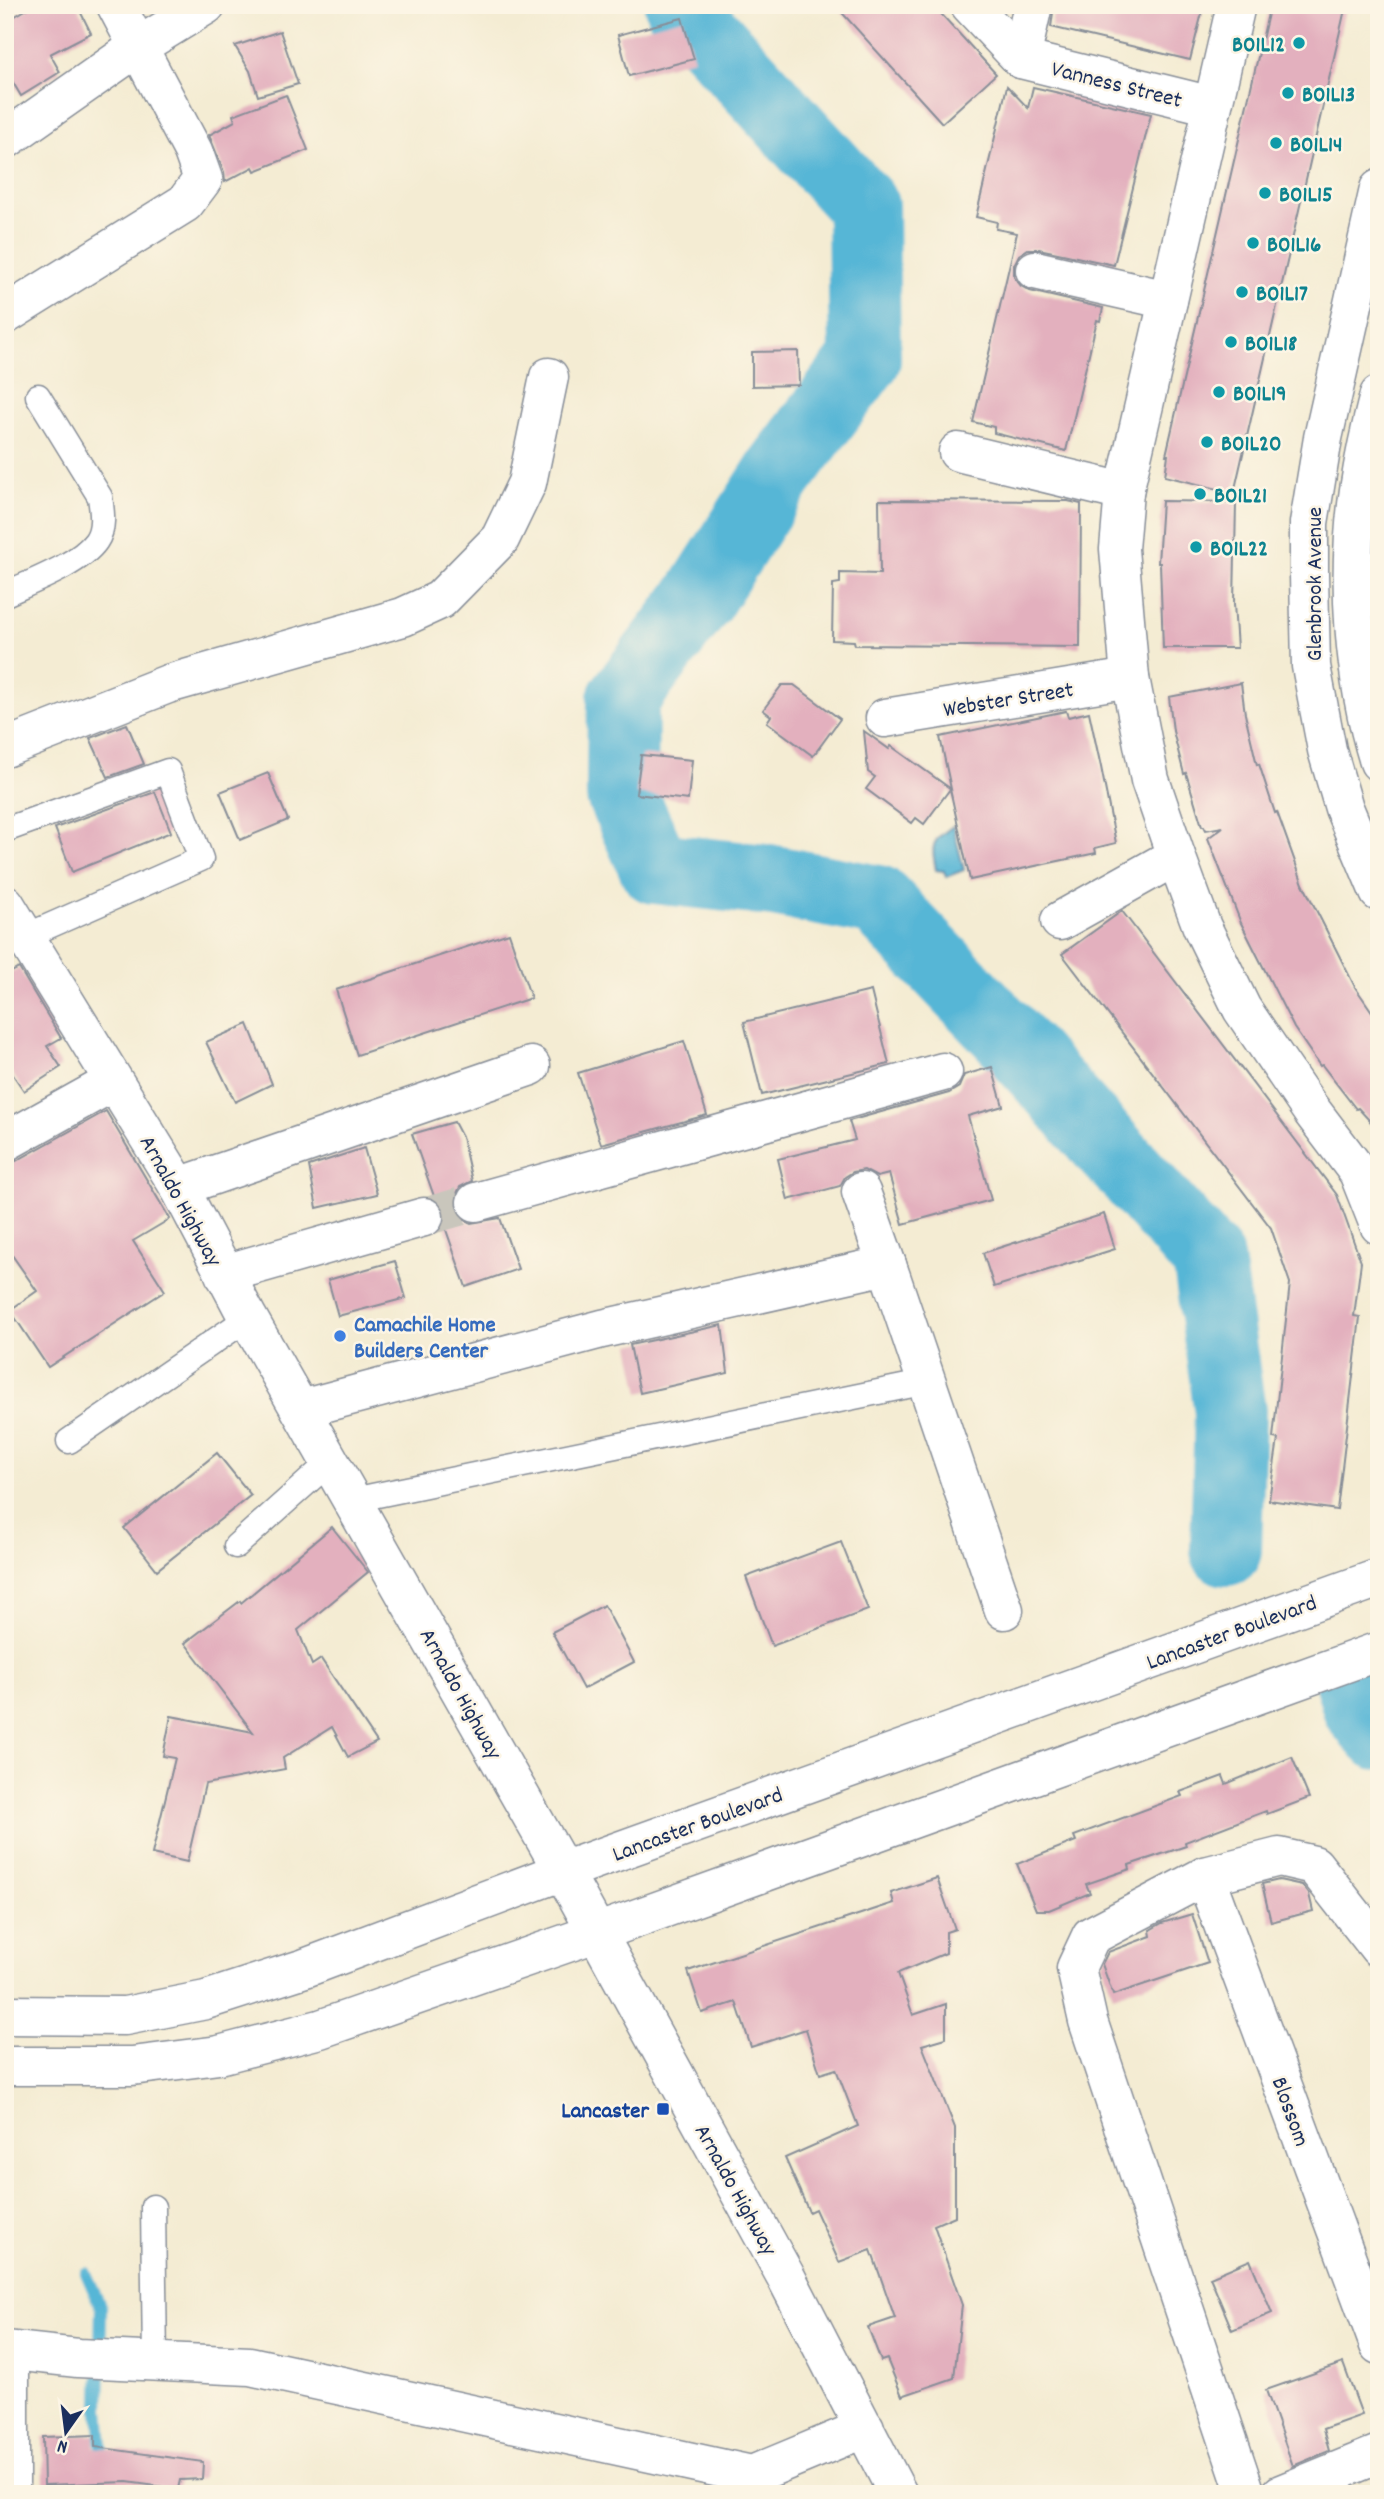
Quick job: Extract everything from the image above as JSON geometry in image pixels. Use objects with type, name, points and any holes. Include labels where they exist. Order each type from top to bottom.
[{"type":"street","points":[[5,315],[185,203],[203,179],[193,151],[116,5]]},
{"type":"street","points":[[5,140],[139,46],[206,5]]},
{"type":"street","name":"Vanness Street","points":[[970,5],[1021,59],[1212,106]]},
{"type":"street","name":"Vanness Street","points":[[1021,59],[1033,5]]},
{"type":"street","points":[[1236,5],[1124,492],[1119,549],[1130,678],[1150,780],[1202,927],[1242,1009],[1311,1110],[1358,1172],[1379,1225]]},
{"type":"street","name":"Glenbrook Avenue","points":[[1379,189],[1323,438],[1309,523],[1311,666],[1327,750],[1344,807],[1379,892]]},
{"type":"street","points":[[1035,270],[1168,300]]},
{"type":"street","points":[[5,748],[168,684],[403,617],[440,600],[500,539],[527,483],[550,377]]},
{"type":"street","name":"Glenbrook Avenue","points":[[1379,395],[1359,492],[1354,607],[1359,677],[1379,762]]},
{"type":"street","points":[[958,452],[1124,492]]},
{"type":"street","name":"Webster Street","points":[[885,718],[1130,678]]},
{"type":"street","points":[[1060,921],[1176,856]]},
{"type":"street","name":"Arnaldo Highway","points":[[5,904],[179,1187],[248,1318],[563,1871],[773,2254],[898,2494]]},
{"type":"street","points":[[179,1187],[531,1066]]},
{"type":"street","points":[[476,1202],[943,1072]]},
{"type":"street","points":[[5,1142],[113,1082]]},
{"type":"street","points":[[861,1192],[1004,1610]]},
{"type":"street","points":[[224,1274],[424,1217]]},
{"type":"street","points":[[301,1409],[602,1329],[887,1265]]},
{"type":"street","name":"Lancaster Boulevard","points":[[5,2015],[125,2016],[206,2000],[305,1968],[563,1871],[1379,1578]]},
{"type":"street","points":[[5,2066],[132,2066],[219,2055],[320,2029],[596,1933],[1379,1651]]},
{"type":"street","points":[[1246,2494],[1088,2021],[1076,1968],[1091,1936],[1205,1876],[1279,1857],[1314,1865],[1379,1948]]},
{"type":"street","name":"Blossom","points":[[1205,1876],[1379,2345]]},
{"type":"street","points":[[10,2494],[7,2351],[78,2358],[250,2366],[752,2475],[865,2428]]},
{"type":"street","points":[[1281,2494],[1379,2454]]},
{"type":"lane","points":[[5,594],[72,561],[97,540],[101,529],[103,514],[100,497],[38,396]]},
{"type":"lane","points":[[5,830],[168,771],[201,859],[24,937]]},
{"type":"lane","points":[[69,1441],[248,1318]]},
{"type":"lane","points":[[353,1500],[927,1381]]},
{"type":"lane","points":[[236,1546],[331,1461]]},
{"type":"lane","points":[[153,2207],[155,2362]]},
{"type":"water","points":[[953,826],[964,870],[946,877],[944,871],[936,870],[933,848],[940,836]]},
{"type":"building","points":[[34,5],[77,5],[91,33],[50,54],[60,72],[21,96],[5,69],[5,22]]},
{"type":"building","points":[[835,5],[933,5],[996,74],[942,123]]},
{"type":"building","points":[[1054,5],[1204,5],[1190,60],[1051,27]]},
{"type":"building","points":[[1270,5],[1346,5],[1234,493],[1165,476],[1166,455]]},
{"type":"building","points":[[682,18],[694,59],[629,76],[618,35]]},
{"type":"building","points":[[280,31],[298,84],[258,96],[250,71],[235,46]]},
{"type":"building","points":[[1007,86],[1028,108],[1033,87],[1151,114],[1114,265],[1028,249],[1019,255],[1014,265],[1014,277],[1021,286],[1030,291],[1103,308],[1100,321],[1097,320],[1066,451],[994,433],[994,427],[973,422],[1017,233],[996,229],[997,222],[976,217]]},
{"type":"building","points":[[286,95],[308,150],[255,171],[253,167],[225,182],[224,172],[209,135],[235,121],[233,115]]},
{"type":"building","points":[[798,351],[799,385],[752,386],[752,352]]},
{"type":"building","points":[[879,500],[1068,501],[1081,504],[1080,647],[855,645],[854,641],[832,640],[833,584],[840,583],[840,573],[880,574]]},
{"type":"building","points":[[1162,501],[1236,502],[1234,604],[1237,648],[1163,648],[1158,563]]},
{"type":"building","points":[[1241,683],[1257,765],[1259,764],[1303,884],[1355,987],[1379,1022],[1379,1131],[1358,1108],[1356,1109],[1322,1065],[1320,1066],[1294,1028],[1241,923],[1208,838],[1223,827],[1206,830],[1202,826],[1186,773],[1184,774],[1173,731],[1169,697]]},
{"type":"building","points":[[782,685],[794,685],[840,719],[813,756],[767,722],[771,716],[763,710]]},
{"type":"building","points":[[1066,711],[1068,717],[1089,712],[1101,767],[1116,843],[1095,848],[1096,853],[970,880],[950,789],[924,824],[916,818],[912,823],[866,789],[875,777],[868,772],[864,731],[889,749],[891,746],[951,789],[940,737]]},
{"type":"building","points":[[127,724],[144,764],[108,777],[90,738]]},
{"type":"building","points":[[641,755],[692,760],[688,800],[636,794]]},
{"type":"building","points":[[268,773],[288,820],[240,840],[220,792]]},
{"type":"building","points":[[155,792],[171,832],[72,872],[55,828]]},
{"type":"building","points":[[1122,911],[1337,1195],[1361,1262],[1354,1316],[1360,1317],[1337,1510],[1269,1500],[1278,1439],[1273,1438],[1290,1283],[1271,1228],[1062,954]]},
{"type":"building","points":[[509,933],[531,998],[357,1055],[336,990]]},
{"type":"building","points":[[19,968],[61,1038],[47,1046],[61,1067],[24,1091],[5,1063],[5,975]]},
{"type":"building","points":[[871,991],[889,1064],[762,1095],[744,1022]]},
{"type":"building","points":[[248,1024],[272,1084],[235,1102],[206,1042]]},
{"type":"building","points":[[684,1041],[707,1115],[601,1144],[578,1073]]},
{"type":"building","points":[[992,1067],[1003,1106],[968,1116],[991,1200],[903,1224],[889,1174],[877,1177],[864,1170],[845,1177],[840,1186],[788,1200],[778,1159],[855,1140],[849,1121],[949,1093],[959,1087],[964,1075]]},
{"type":"building","points":[[106,1111],[170,1219],[133,1241],[165,1291],[48,1367],[10,1310],[37,1291],[5,1245],[5,1164],[16,1161]]},
{"type":"building","points":[[454,1122],[462,1137],[472,1181],[460,1187],[455,1197],[455,1208],[461,1218],[471,1223],[500,1218],[518,1269],[466,1287],[444,1224],[445,1210],[435,1199],[412,1134]]},
{"type":"building","points":[[364,1148],[377,1194],[317,1208],[309,1166]]},
{"type":"building","points":[[1104,1214],[1115,1249],[994,1287],[983,1253]]},
{"type":"building","points":[[395,1261],[406,1298],[338,1316],[328,1280]]},
{"type":"building","points":[[722,1325],[728,1373],[640,1393],[630,1345]]},
{"type":"building","points":[[217,1453],[251,1495],[157,1570],[124,1528]]},
{"type":"building","points":[[332,1527],[368,1572],[298,1630],[312,1665],[321,1659],[377,1742],[348,1757],[332,1727],[283,1758],[285,1769],[205,1784],[187,1862],[152,1854],[175,1758],[163,1756],[171,1716],[253,1732],[185,1643],[240,1601],[241,1603]]},
{"type":"building","points":[[841,1542],[868,1610],[772,1646],[746,1577]]},
{"type":"building","points":[[604,1605],[634,1662],[583,1689],[552,1632]]},
{"type":"building","points":[[1292,1757],[1309,1798],[1267,1814],[1266,1811],[1185,1842],[1186,1846],[1129,1865],[1130,1869],[1086,1884],[1090,1893],[1049,1910],[1036,1910],[1017,1864],[1076,1841],[1074,1836],[1182,1796],[1180,1792],[1223,1776],[1226,1784]]},
{"type":"building","points":[[937,1878],[955,1929],[946,1932],[946,1953],[898,1973],[913,2015],[946,2004],[946,2038],[922,2045],[955,2128],[955,2216],[934,2225],[962,2305],[954,2378],[902,2396],[887,2359],[881,2361],[868,2327],[895,2318],[871,2250],[839,2262],[815,2209],[809,2212],[785,2158],[858,2126],[836,2069],[820,2074],[806,2029],[751,2047],[736,2002],[702,2013],[688,1971],[894,1903],[891,1893]]},
{"type":"building","points":[[1279,1880],[1302,1885],[1309,1894],[1313,1911],[1271,1922],[1262,1884]]},
{"type":"building","points":[[1192,1914],[1208,1963],[1113,1995],[1102,1964],[1108,1952],[1151,1936],[1150,1930],[1162,1923]]},
{"type":"building","points":[[1250,2260],[1272,2313],[1232,2330],[1210,2277]]},
{"type":"building","points":[[1343,2363],[1362,2415],[1323,2429],[1329,2451],[1293,2466],[1266,2390]]},
{"type":"building","points":[[95,2435],[95,2447],[203,2462],[202,2479],[180,2480],[178,2489],[127,2482],[44,2485],[43,2437]]},
{"type":"waterway","points":[[680,5],[863,206],[865,359],[780,472],[699,599],[623,699],[622,795],[655,868],[774,881],[878,901],[1014,1043],[1208,1259],[1230,1412],[1226,1550]]},
{"type":"waterway","points":[[1350,1680],[1359,1710],[1379,1734]]},
{"type":"waterway","points":[[86,2273],[101,2308],[99,2410],[106,2494]]},
{"type":"tunnel","points":[[424,1217],[476,1202]]},
{"type":"place","name":"B01L12","points":[[1299,43]]},
{"type":"place","name":"B01L13","points":[[1288,93]]},
{"type":"place","name":"B01L14","points":[[1276,143]]},
{"type":"place","name":"B01L15","points":[[1265,193]]},
{"type":"place","name":"B01L16","points":[[1253,243]]},
{"type":"place","name":"B01L17","points":[[1242,292]]},
{"type":"place","name":"B01L18","points":[[1231,342]]},
{"type":"place","name":"B01L19","points":[[1219,392]]},
{"type":"place","name":"B01L20","points":[[1207,442]]},
{"type":"place","name":"B01L21","points":[[1200,494]]},
{"type":"place","name":"B01L22","points":[[1196,547]]},
{"type":"place","name":"Camachile Home Builders Center","points":[[340,1336]]},
{"type":"place","name":"Lancaster","points":[[663,2109]]}]
